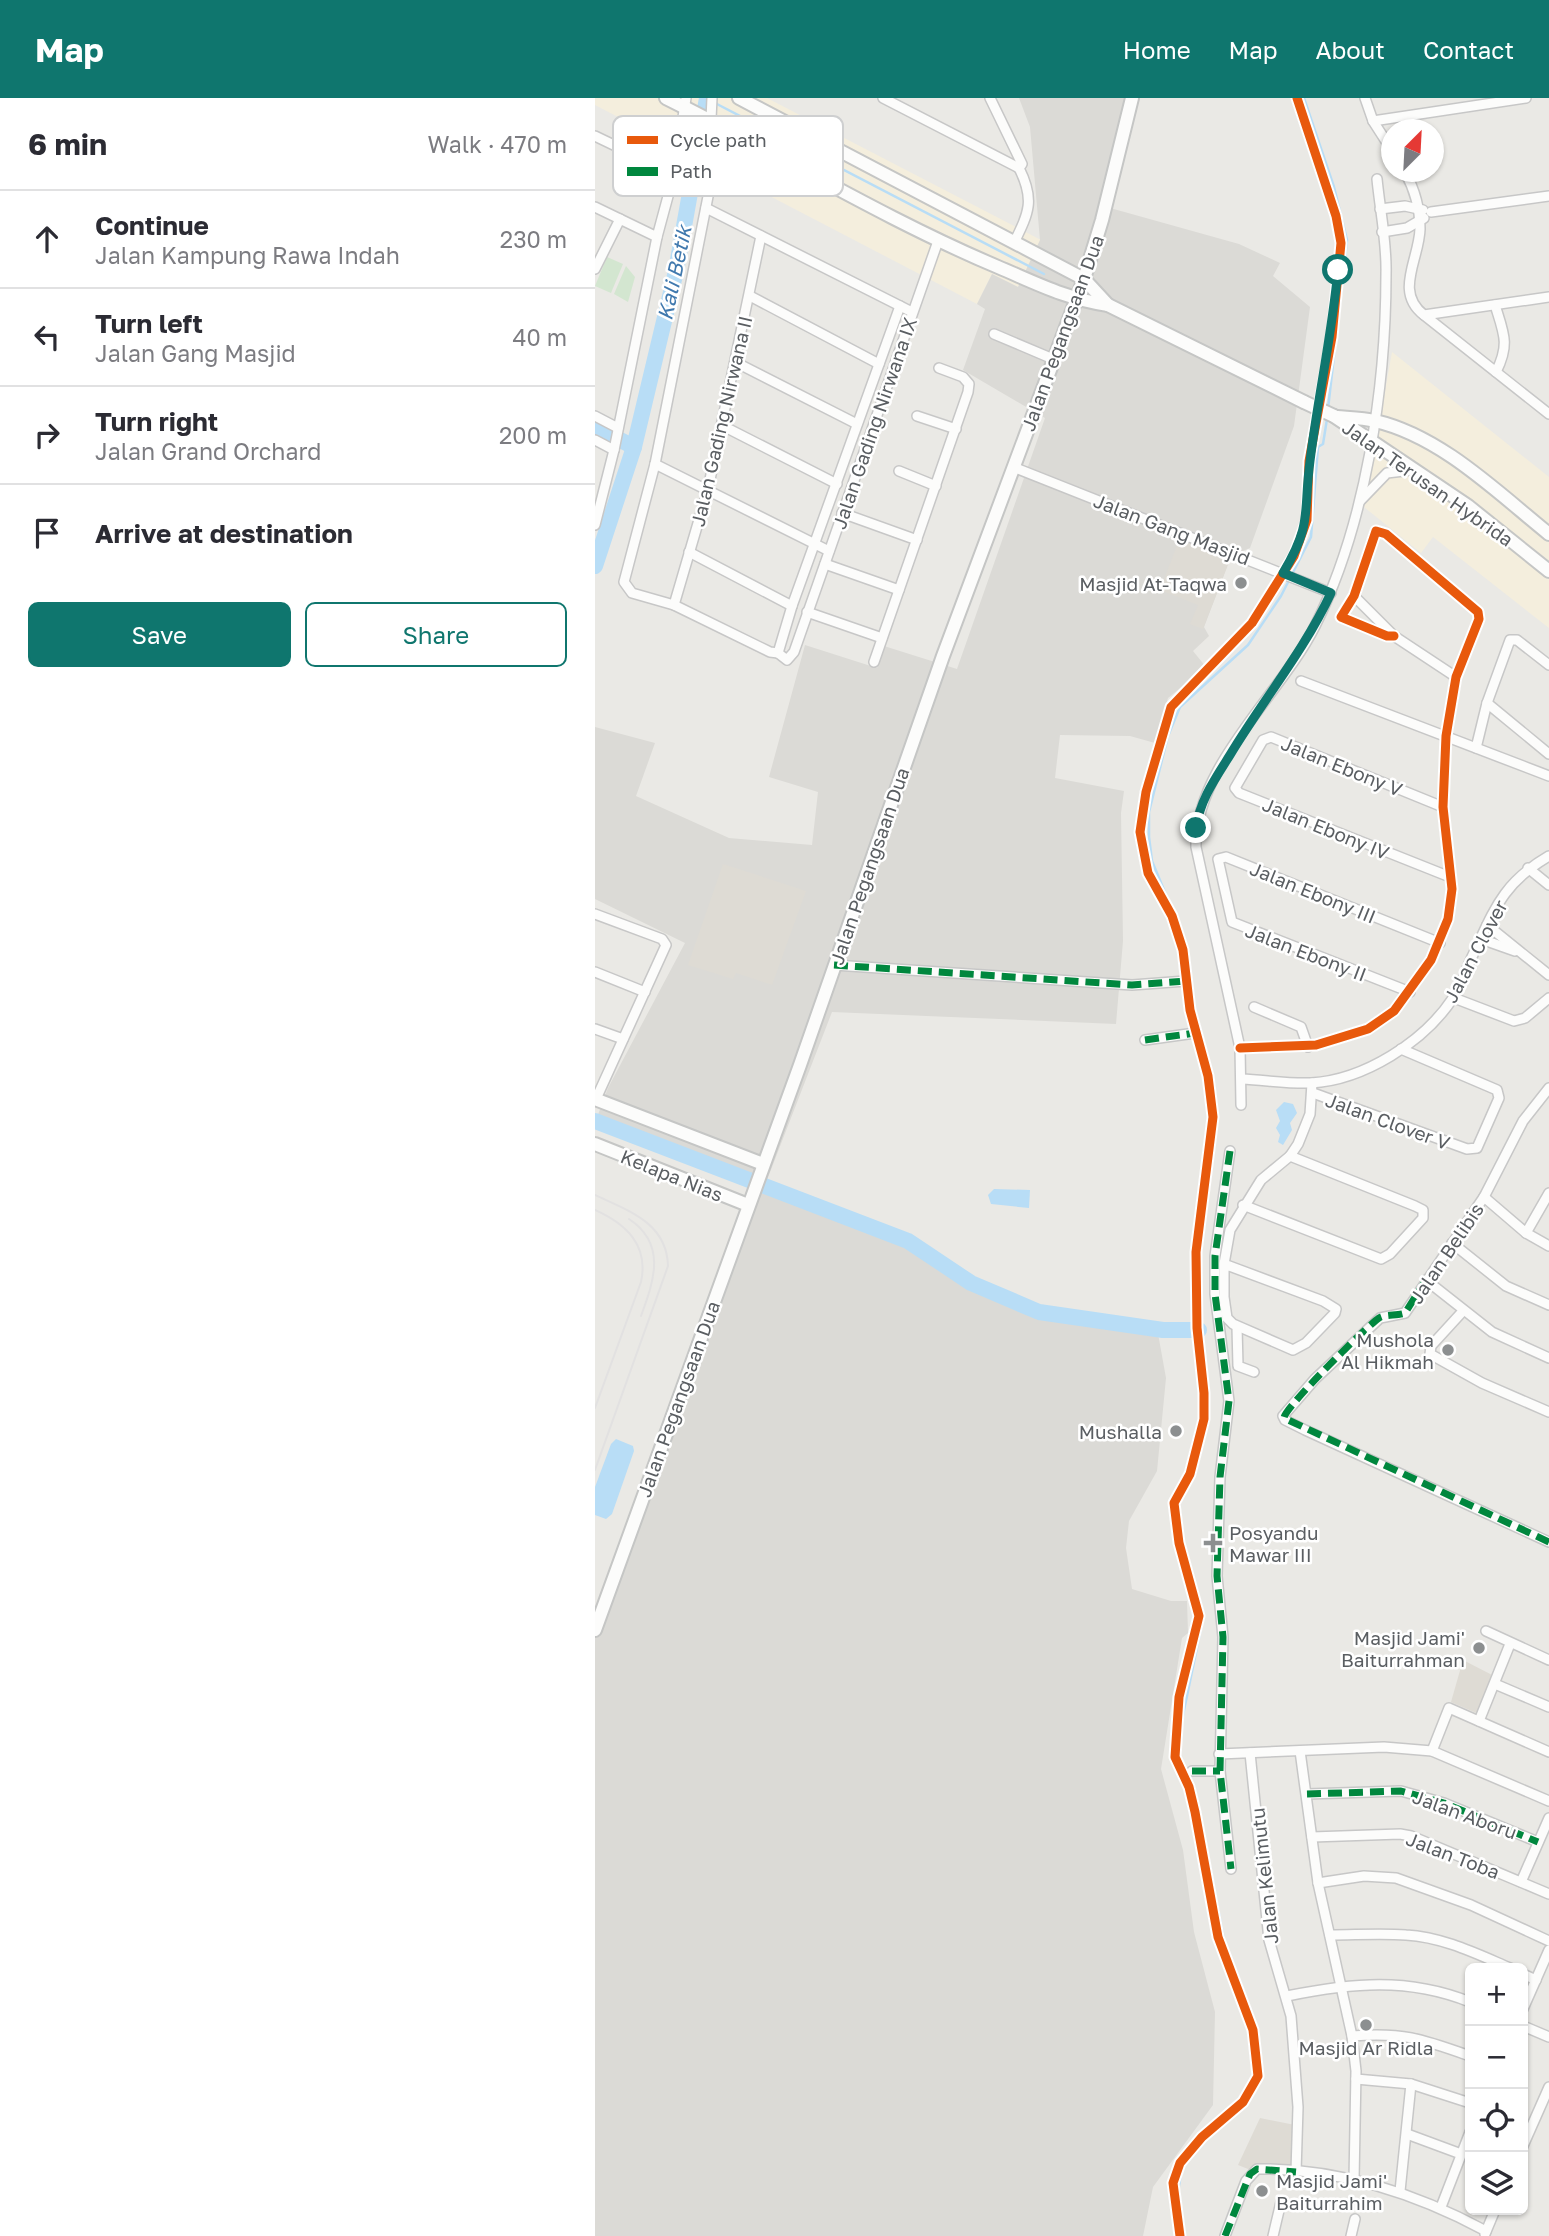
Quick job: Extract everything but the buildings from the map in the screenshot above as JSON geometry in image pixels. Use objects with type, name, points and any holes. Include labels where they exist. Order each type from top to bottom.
[{"type":"main road","points":[[666,98],[710,110]]},
{"type":"main road","points":[[739,98],[773,116]]},
{"type":"main road","name":"Jalan Pegangsaan Dua","points":[[595,1630],[1013,467],[1084,279],[1132,98]]},
{"type":"main road","points":[[843,153],[1084,279],[1108,304]]},
{"type":"main road","points":[[843,187],[937,241],[1076,300],[1108,304],[1336,417]]},
{"type":"main road","points":[[1052,263],[1075,266],[1089,263]]},
{"type":"main road","points":[[1057,292],[1066,284],[1065,270]]},
{"type":"main road","name":"Jalan Terusan Hybrida","points":[[1336,417],[1373,420],[1407,432],[1447,456],[1549,534]]},
{"type":"main road","name":"Jalan Terusan Hybrida","points":[[1336,417],[1468,506],[1549,571]]},
{"type":"main road","points":[[595,1099],[762,1166]]},
{"type":"main road","name":"Kelapa Nias","points":[[595,1144],[750,1202]]},
{"type":"street","points":[[883,98],[1019,168],[1029,188],[1030,204],[1014,243]]},
{"type":"street","points":[[990,98],[1021,164],[1019,168]]},
{"type":"street","points":[[1180,2236],[1173,2183],[1180,2163],[1202,2137],[1244,2102],[1258,2076],[1253,2030],[1218,1937],[1191,1797],[1175,1757],[1178,1697],[1199,1616],[1179,1543],[1174,1505],[1190,1474],[1203,1423],[1205,1393],[1197,1331],[1196,1252],[1213,1117],[1208,1076],[1195,1033],[1183,950],[1175,924],[1156,890],[1143,854],[1140,832],[1146,792],[1163,728],[1175,700],[1197,682],[1252,623],[1285,574],[1302,538],[1307,520],[1310,461],[1332,337],[1341,256],[1336,216],[1297,98]]},
{"type":"street","points":[[1365,98],[1373,121],[1381,133]]},
{"type":"street","points":[[1373,121],[1526,98]]},
{"type":"street","points":[[595,136],[613,145]]},
{"type":"street","points":[[1241,1105],[1240,1048],[1196,847],[1197,819],[1208,791],[1255,713],[1314,629],[1331,593],[1359,502],[1383,363],[1387,271],[1377,179]]},
{"type":"street","points":[[1409,182],[1419,209],[1420,221],[1409,297],[1414,307],[1549,414]]},
{"type":"street","points":[[595,525],[668,196]]},
{"type":"street","points":[[708,196],[655,464],[624,582],[632,593],[674,605],[770,652],[778,653],[784,659],[791,658],[829,551]]},
{"type":"street","points":[[1380,209],[1405,206],[1431,212],[1549,196]]},
{"type":"street","points":[[595,207],[657,237]]},
{"type":"street","points":[[706,208],[912,312]]},
{"type":"street","points":[[1382,232],[1408,228],[1431,212]]},
{"type":"street","points":[[595,269],[620,219]]},
{"type":"street","name":"Jalan Gading Nirwana II","points":[[674,605],[708,489],[723,426],[761,236]]},
{"type":"street","name":"Jalan Gading Nirwana IX","points":[[899,306],[815,544],[829,551],[937,241]]},
{"type":"street","points":[[750,296],[879,364]]},
{"type":"street","points":[[1424,315],[1549,297]]},
{"type":"street","points":[[1495,305],[1506,342],[1505,354],[1496,372]]},
{"type":"street","points":[[994,334],[1053,359]]},
{"type":"street","points":[[735,362],[857,424]]},
{"type":"street","points":[[874,662],[956,429],[969,384],[964,377],[939,368]]},
{"type":"street","points":[[595,416],[618,429]]},
{"type":"street","points":[[917,416],[956,429]]},
{"type":"street","points":[[723,426],[837,484]]},
{"type":"street","points":[[595,440],[614,449]]},
{"type":"street","points":[[655,464],[815,544],[778,653]]},
{"type":"street","name":"Jalan Gang Masjid","points":[[1013,467],[1331,593]]},
{"type":"street","points":[[1359,502],[1387,474],[1412,470]]},
{"type":"street","points":[[899,471],[936,486]]},
{"type":"street","points":[[842,513],[917,540]]},
{"type":"street","points":[[1240,1048],[1308,1046],[1335,1041],[1368,1029],[1394,1011],[1410,992],[1440,943],[1448,919],[1450,877],[1443,807],[1446,736],[1456,677],[1479,619],[1475,607],[1380,531],[1373,534],[1354,596],[1342,617],[1387,636],[1394,636]]},
{"type":"street","points":[[689,552],[792,606]]},
{"type":"street","points":[[825,564],[899,590]]},
{"type":"street","points":[[1354,596],[1394,636],[1456,677]]},
{"type":"street","points":[[807,612],[882,638]]},
{"type":"street","points":[[1476,747],[1487,704],[1510,640],[1515,639],[1549,664]]},
{"type":"street","points":[[1301,681],[1548,775]]},
{"type":"street","points":[[1487,704],[1549,754]]},
{"type":"street","name":"Jalan Ebony V","points":[[1251,759],[1263,740],[1271,737],[1443,807]]},
{"type":"street","name":"Jalan Ebony IV","points":[[1251,759],[1235,785],[1239,793],[1450,877]]},
{"type":"street","name":"Jalan Clover","points":[[1242,1079],[1312,1083],[1366,1068],[1401,1049],[1434,1021],[1454,998],[1487,925],[1514,881],[1528,868],[1549,856]]},
{"type":"street","name":"Jalan Ebony III","points":[[1224,891],[1217,863],[1221,857],[1440,943]]},
{"type":"street","points":[[1528,868],[1549,885]]},
{"type":"street","name":"Jalan Ebony II","points":[[1224,891],[1235,924],[1410,992]]},
{"type":"street","points":[[595,914],[665,941],[666,946],[595,1099]]},
{"type":"street","points":[[1487,925],[1549,975]]},
{"type":"street","points":[[1481,939],[1523,954]]},
{"type":"street","points":[[834,965],[1132,985],[1186,981]]},
{"type":"street","points":[[595,972],[645,992]]},
{"type":"street","points":[[1454,998],[1514,1021],[1525,1018],[1549,998]]},
{"type":"street","points":[[1254,1007],[1301,1027],[1308,1046]]},
{"type":"street","points":[[595,1029],[623,1039]]},
{"type":"street","points":[[1145,1040],[1195,1033]]},
{"type":"street","name":"Jalan Clover V","points":[[1313,1093],[1467,1149],[1476,1148],[1490,1124],[1499,1098],[1497,1090],[1401,1049]]},
{"type":"street","points":[[1224,1264],[1332,1306],[1335,1313],[1319,1331],[1293,1350],[1237,1327],[1230,1322],[1226,1313],[1224,1264],[1228,1236],[1243,1205],[1261,1181],[1290,1156],[1308,1120],[1312,1083]]},
{"type":"street","name":"Jalan Belibis","points":[[1549,1088],[1523,1121],[1484,1197],[1405,1313],[1380,1318],[1315,1379],[1283,1416],[1285,1420],[1305,1430],[1549,1542]]},
{"type":"street","points":[[1230,1151],[1215,1256],[1215,1294],[1230,1412],[1218,1510],[1217,1576],[1223,1637],[1219,1754],[1231,1869]]},
{"type":"street","points":[[1243,1205],[1381,1259],[1409,1235],[1423,1218],[1423,1210],[1290,1156]]},
{"type":"street","points":[[1525,1233],[1549,1193]]},
{"type":"street","points":[[1484,1197],[1525,1233],[1549,1246]]},
{"type":"street","points":[[1453,1243],[1506,1286],[1549,1305]]},
{"type":"street","points":[[1426,1280],[1492,1332],[1549,1358]]},
{"type":"street","points":[[1463,1311],[1429,1350],[1430,1354],[1454,1369],[1549,1412]]},
{"type":"street","points":[[1237,1327],[1238,1366],[1254,1372]]},
{"type":"street","points":[[1486,1631],[1549,1660]]},
{"type":"street","points":[[1479,1721],[1510,1644]]},
{"type":"street","points":[[1495,1684],[1549,1707]]},
{"type":"street","points":[[1432,1751],[1448,1709],[1549,1752]]},
{"type":"street","points":[[1219,1754],[1384,1747],[1432,1751],[1549,1801]]},
{"type":"street","points":[[1300,1751],[1318,1883],[1343,1984],[1352,2036],[1356,2079],[1354,2180]]},
{"type":"street","name":"Jalan Kelimutu","points":[[1250,1753],[1269,1940],[1287,1996],[1298,2097],[1296,2172]]},
{"type":"street","points":[[1192,1771],[1220,1771]]},
{"type":"street","name":"Jalan Aboru","points":[[1307,1794],[1401,1791],[1444,1803],[1538,1842]]},
{"type":"street","points":[[1521,1882],[1549,1818]]},
{"type":"street","name":"Jalan Toba","points":[[1312,1837],[1400,1834],[1549,1894]]},
{"type":"street","points":[[1318,1883],[1364,1877],[1396,1878],[1471,1905],[1549,1941]]},
{"type":"street","points":[[1329,1935],[1408,1935],[1430,1938],[1462,1947],[1499,1963]]},
{"type":"street","points":[[1528,1998],[1549,1950]]},
{"type":"street","points":[[1528,1976],[1536,1980]]},
{"type":"street","points":[[1287,1996],[1343,1984],[1409,1984],[1465,2001]]},
{"type":"street","points":[[1528,2028],[1549,2037]]},
{"type":"street","points":[[1352,2036],[1391,2033],[1413,2037],[1465,2054]]},
{"type":"street","points":[[1356,2079],[1411,2084],[1465,2102]]},
{"type":"street","points":[[1400,2191],[1411,2084]]},
{"type":"street","points":[[1528,2135],[1549,2087]]},
{"type":"street","points":[[1407,2134],[1461,2154]]},
{"type":"street","points":[[1441,2207],[1465,2144]]},
{"type":"street","points":[[1225,2236],[1250,2174],[1257,2169],[1354,2180],[1400,2191],[1441,2207],[1486,2233],[1493,2215]]},
{"type":"street","points":[[1273,2236],[1280,2202]]},
{"type":"street","points":[[1351,2236],[1355,2219]]},
{"type":"shaded area","points":[[595,98],[767,98],[802,116],[616,116],[595,105]]},
{"type":"shaded area","points":[[1019,98],[1135,98],[1103,206],[1239,244],[1280,263],[1273,276],[1310,307],[1294,426],[1250,548],[1231,556],[1204,627],[1209,636],[1193,651],[1206,667],[1168,698],[1155,743],[1130,736],[1060,735],[1055,778],[1124,791],[1121,813],[1123,941],[1116,1024],[832,1012],[767,1180],[914,1236],[964,1273],[1039,1308],[1157,1328],[1166,1378],[1157,1471],[1129,1521],[1126,1548],[1132,1589],[1171,1601],[1187,1601],[1188,1633],[1182,1638],[1161,1769],[1183,1850],[1194,1932],[1215,2012],[1213,2105],[1153,2187],[1143,2236],[595,2236],[595,1621],[757,1180],[596,1120],[608,1088],[685,943],[595,899],[595,727],[655,743],[636,796],[729,838],[812,845],[818,792],[769,777],[805,645],[877,668],[884,646],[957,669],[1045,418],[963,370],[985,309],[977,304],[992,274],[1018,287],[1040,240],[1030,127]]},
{"type":"shaded area","points":[[843,137],[1041,240],[1018,287],[992,274],[977,304],[770,196],[843,196]]},
{"type":"shaded area","points":[[1392,352],[1549,477],[1549,628],[1433,537],[1421,553],[1364,507]]},
{"type":"shaded area","points":[[1180,537],[1231,557],[1203,629],[1190,624],[1198,605],[1160,590]]},
{"type":"shaded area","points":[[723,864],[806,891],[772,985],[736,973],[733,979],[688,965]]},
{"type":"shaded area","points":[[1463,1660],[1496,1677],[1481,1715],[1451,1702]]},
{"type":"shaded area","points":[[1260,2118],[1295,2125],[1293,2168],[1259,2164],[1253,2171],[1238,2165]]},
{"type":"green space","points":[[607,257],[623,264],[611,293],[595,286]]},
{"type":"green space","points":[[626,266],[635,277],[628,302],[614,294]]},
{"type":"water","points":[[1284,1102],[1293,1104],[1297,1113],[1290,1123],[1292,1130],[1283,1145],[1278,1142],[1280,1135],[1276,1128],[1280,1121],[1276,1110]]},
{"type":"water","points":[[994,1189],[1030,1190],[1029,1208],[991,1204],[988,1195]]},
{"type":"water","points":[[616,1439],[633,1446],[634,1451],[612,1514],[606,1519],[595,1515],[595,1487],[611,1444]]},
{"type":"waterway","name":"Kali Betik","points":[[704,116],[707,98]]},
{"type":"waterway","points":[[1304,98],[1334,187],[1347,240],[1328,409]]},
{"type":"waterway","points":[[715,103],[740,116]]},
{"type":"waterway","points":[[843,170],[1044,274]]},
{"type":"waterway","name":"Kali Betik","points":[[595,566],[634,447],[676,271],[689,196]]},
{"type":"waterway","points":[[1169,902],[1152,861],[1149,837],[1149,812],[1168,736],[1180,707],[1248,645],[1281,596],[1311,537],[1318,447],[1323,444],[1327,419]]},
{"type":"waterway","name":"Kali Betik","points":[[595,427],[634,447]]},
{"type":"waterway","points":[[595,1121],[908,1241],[971,1283],[1039,1312],[1163,1330],[1199,1330]]},
{"type":"waterway","points":[[1195,1471],[1206,1426]]},
{"type":"waterway","points":[[1182,1720],[1201,1628]]},
{"type":"waterway","points":[[1199,1810],[1225,1945]]},
{"type":"waterway","points":[[1207,2138],[1218,2129]]},
{"type":"waterway","points":[[1178,2191],[1181,2174]]},
{"type":"waterway","points":[[1182,2222],[1185,2236]]},
{"type":"tram line","points":[[595,1195],[644,1220],[661,1239],[668,1266],[595,1470]]},
{"type":"tram line","points":[[595,1210],[616,1222],[633,1237],[642,1257],[643,1269],[641,1282],[595,1408]]},
{"type":"tram line","points":[[629,1219],[641,1229],[653,1251],[653,1277],[641,1316]]},
{"type":"marked path","points":[[834,965],[1132,985],[1186,981]]},
{"type":"marked path","points":[[1145,1040],[1195,1033]]},
{"type":"marked path","points":[[1230,1151],[1215,1256],[1215,1294],[1229,1401],[1220,1477],[1217,1576],[1223,1637],[1220,1771],[1231,1869]]},
{"type":"marked path","points":[[1426,1280],[1405,1313],[1382,1317],[1371,1324],[1311,1384],[1284,1418],[1549,1542]]},
{"type":"marked path","points":[[1192,1771],[1220,1771]]},
{"type":"marked path","points":[[1307,1794],[1401,1791],[1444,1803],[1538,1842]]},
{"type":"marked path","points":[[1225,2236],[1250,2174],[1257,2169],[1296,2172]]},
{"type":"cycle path","points":[[1180,2236],[1173,2183],[1180,2163],[1202,2137],[1243,2102],[1258,2076],[1253,2030],[1218,1937],[1195,1812],[1189,1787],[1175,1757],[1179,1697],[1199,1616],[1179,1543],[1174,1503],[1190,1474],[1204,1419],[1197,1328],[1196,1252],[1213,1117],[1208,1076],[1190,1010],[1183,950],[1172,916],[1148,873],[1140,832],[1146,792],[1171,707],[1252,623],[1294,556],[1307,520],[1309,461],[1332,337],[1341,243],[1336,216],[1297,98]]},
{"type":"cycle path","points":[[1240,1048],[1316,1045],[1368,1029],[1394,1011],[1431,960],[1448,919],[1452,889],[1443,807],[1446,736],[1456,677],[1479,619],[1478,612],[1386,534],[1376,531],[1354,596],[1341,617],[1387,636],[1394,636]]},
{"type":"place","name":"Masjid At-Taqwa","points":[[1241,583]]},
{"type":"place","name":"Mushola Al Hikmah","points":[[1448,1350]]},
{"type":"place","name":"Mushalla","points":[[1176,1431]]},
{"type":"place","name":"Posyandu Mawar III","points":[[1213,1543]]},
{"type":"place","name":"Masjid Jami' Baiturrahman","points":[[1479,1648]]},
{"type":"place","name":"Masjid Ar Ridla","points":[[1366,2025]]},
{"type":"place","name":"Masjid Jami' Baiturrahim","points":[[1262,2191]]},
{"type":"route","points":[[1196,828],[1199,811],[1208,791],[1255,713],[1314,629],[1331,593],[1283,573],[1302,538],[1307,520],[1308,474],[1332,337],[1338,270]]}]
